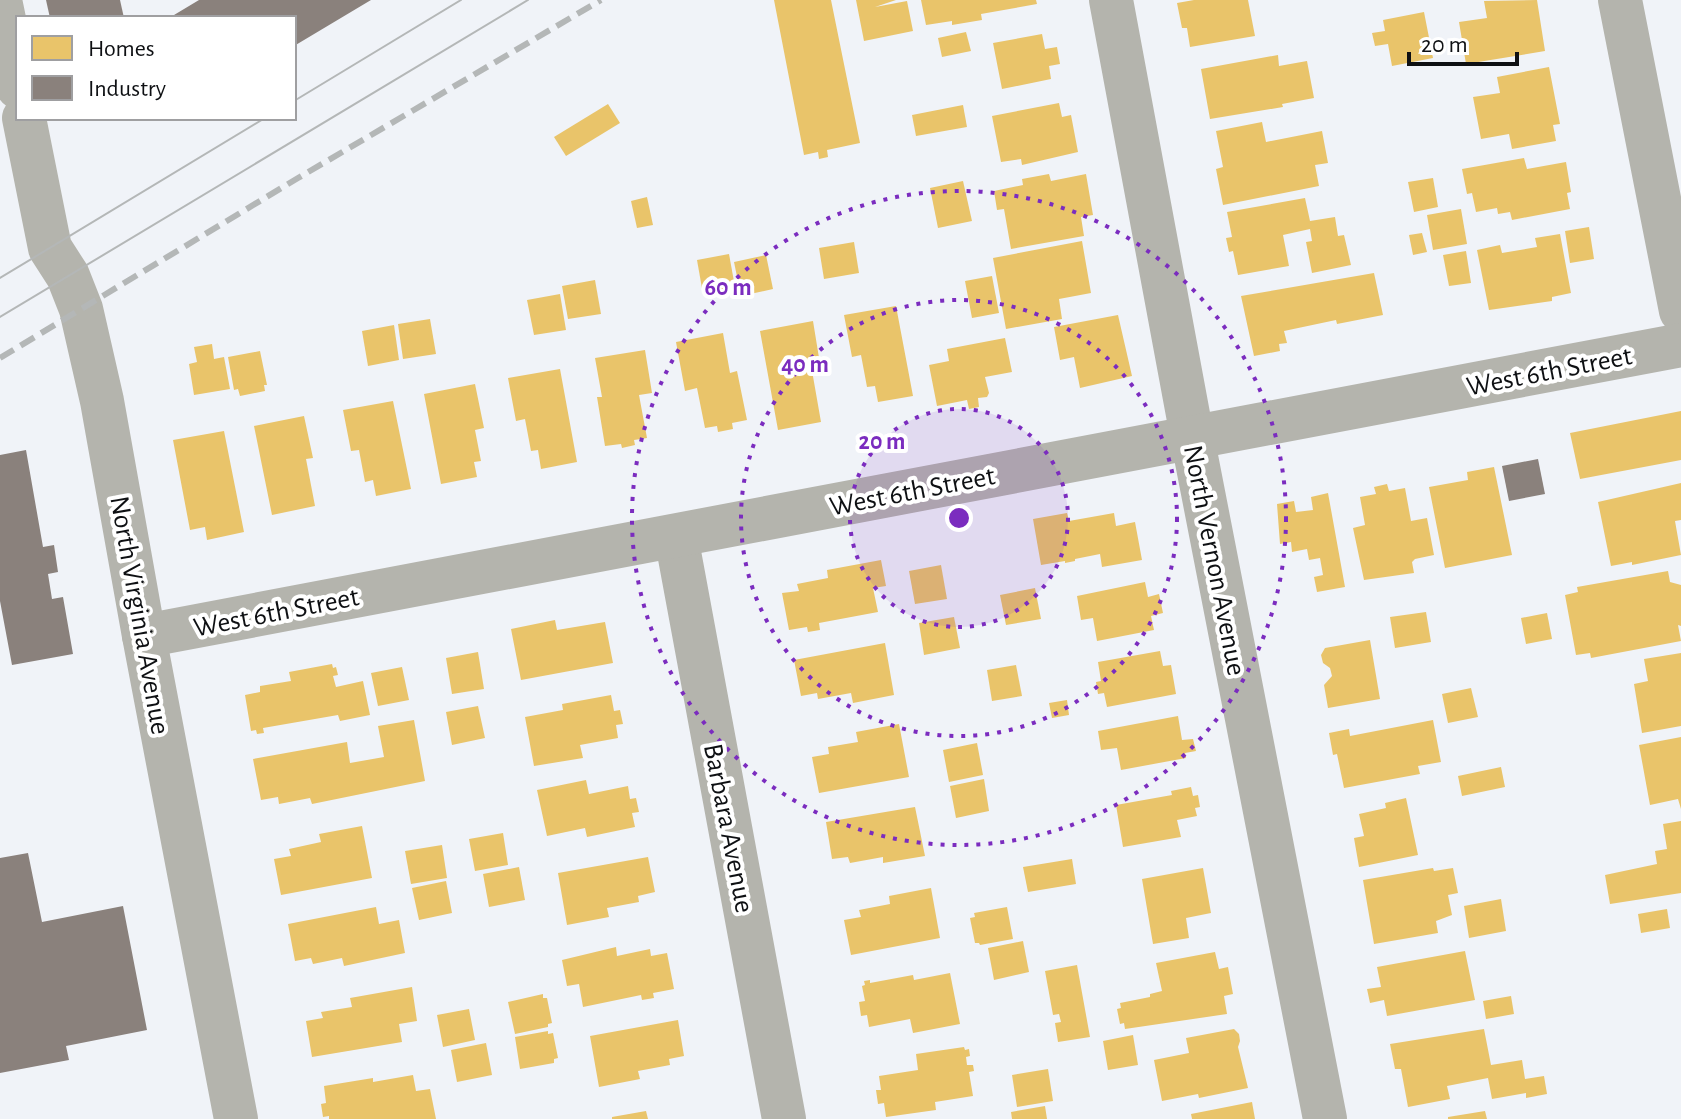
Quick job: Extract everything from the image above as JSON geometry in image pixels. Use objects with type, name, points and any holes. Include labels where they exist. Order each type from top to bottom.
[{"type":"street","points":[[0,0],[16,77]]},
{"type":"street","name":"North Vernon Avenue","points":[[1111,0],[1325,1119]]},
{"type":"street","points":[[1620,0],[1681,311]]},
{"type":"street","name":"North Virginia Avenue","points":[[24,120],[50,248],[68,276],[85,325],[102,401],[236,1119]]},
{"type":"street","name":"West 6th Street","points":[[144,636],[1681,345]]},
{"type":"street","name":"Barbara Avenue","points":[[676,536],[784,1119]]},
{"type":"building: Homes","points":[[774,0],[831,0],[860,143],[827,150],[828,157],[819,159],[818,152],[804,155]]},
{"type":"building: Homes","points":[[856,0],[896,0],[875,7],[907,1],[913,31],[864,41]]},
{"type":"building: Homes","points":[[921,0],[1036,0],[1037,4],[981,14],[982,20],[926,25]]},
{"type":"building: Homes","points":[[1248,0],[1255,36],[1190,47],[1187,28],[1182,28],[1177,3]]},
{"type":"building: Homes","points":[[1537,0],[1545,51],[1466,64],[1459,22],[1487,18],[1484,1]]},
{"type":"building: Homes","points":[[1424,12],[1433,58],[1392,66],[1388,44],[1375,46],[1372,33],[1385,31],[1383,20]]},
{"type":"building: Homes","points":[[966,32],[971,51],[942,57],[938,38]]},
{"type":"building: Homes","points":[[1042,34],[1045,49],[1057,47],[1060,64],[1049,66],[1051,79],[1002,89],[993,43]]},
{"type":"building: Homes","points":[[1278,55],[1279,66],[1307,61],[1314,98],[1282,104],[1283,107],[1210,119],[1201,69]]},
{"type":"building: Homes","points":[[1549,67],[1560,124],[1553,125],[1556,141],[1512,149],[1509,134],[1481,139],[1473,97],[1500,93],[1497,77]]},
{"type":"building: Homes","points":[[1059,103],[1062,117],[1071,115],[1078,152],[1022,165],[1021,159],[1001,162],[992,116]]},
{"type":"building: Homes","points":[[608,104],[620,123],[566,156],[554,137]]},
{"type":"building: Homes","points":[[963,105],[967,127],[916,136],[912,115]]},
{"type":"building: Homes","points":[[1262,122],[1266,142],[1322,131],[1328,163],[1315,165],[1319,186],[1223,205],[1216,169],[1223,167],[1216,131]]},
{"type":"building: Homes","points":[[1524,158],[1527,169],[1566,162],[1571,192],[1567,193],[1570,209],[1512,220],[1510,212],[1498,214],[1497,208],[1476,212],[1472,193],[1467,194],[1462,169]]},
{"type":"building: Homes","points":[[1049,174],[1051,181],[1086,174],[1093,215],[1081,217],[1084,236],[1011,249],[1004,209],[997,210],[994,191],[1023,185],[1022,179]]},
{"type":"building: Homes","points":[[1433,178],[1438,207],[1414,212],[1408,182]]},
{"type":"building: Homes","points":[[963,181],[972,221],[938,228],[930,188]]},
{"type":"building: Homes","points":[[647,197],[653,225],[637,228],[631,201]]},
{"type":"building: Homes","points":[[1305,198],[1310,221],[1335,217],[1338,236],[1344,235],[1351,265],[1312,273],[1306,242],[1312,241],[1310,229],[1283,235],[1289,266],[1238,275],[1233,251],[1229,252],[1226,238],[1232,237],[1227,212]]},
{"type":"building: Homes","points":[[1461,209],[1467,244],[1433,250],[1427,215]]},
{"type":"building: Homes","points":[[1589,227],[1594,259],[1570,263],[1565,231]]},
{"type":"building: Homes","points":[[1422,233],[1427,252],[1413,255],[1409,235]]},
{"type":"building: Homes","points":[[1560,234],[1571,293],[1552,297],[1552,301],[1489,310],[1477,250],[1500,245],[1502,253],[1537,247],[1535,238]]},
{"type":"building: Homes","points":[[1082,241],[1091,293],[1059,299],[1062,319],[1006,329],[993,258]]},
{"type":"building: Homes","points":[[854,242],[859,273],[824,279],[819,248]]},
{"type":"building: Homes","points":[[1466,251],[1471,283],[1449,286],[1443,255]]},
{"type":"building: Homes","points":[[729,254],[735,287],[703,294],[697,260]]},
{"type":"building: Homes","points":[[766,255],[773,289],[741,296],[734,262]]},
{"type":"building: Homes","points":[[1374,273],[1383,315],[1337,324],[1336,320],[1284,331],[1287,343],[1279,344],[1280,351],[1254,356],[1241,296]]},
{"type":"building: Homes","points":[[992,276],[999,313],[972,318],[965,281]]},
{"type":"building: Homes","points":[[595,280],[601,314],[568,319],[562,286]]},
{"type":"building: Homes","points":[[560,294],[566,330],[534,335],[527,300]]},
{"type":"building: Homes","points":[[896,306],[913,396],[878,402],[875,386],[867,387],[861,355],[852,357],[844,315]]},
{"type":"building: Homes","points":[[1118,315],[1132,376],[1080,388],[1074,357],[1060,360],[1054,327]]},
{"type":"building: Homes","points":[[430,319],[436,354],[403,359],[398,324]]},
{"type":"building: Homes","points":[[813,321],[820,364],[811,365],[821,422],[778,430],[760,331]]},
{"type":"building: Homes","points":[[394,325],[399,360],[368,366],[362,331]]},
{"type":"building: Homes","points":[[723,333],[730,373],[737,371],[747,420],[732,423],[733,429],[718,432],[717,426],[705,428],[697,388],[685,391],[676,342]]},
{"type":"building: Homes","points":[[1005,338],[1012,372],[985,377],[989,393],[987,397],[978,398],[979,407],[969,409],[967,400],[937,406],[929,365],[949,361],[947,349]]},
{"type":"building: Homes","points":[[212,344],[214,359],[224,357],[230,389],[194,395],[189,364],[197,362],[194,347]]},
{"type":"building: Homes","points":[[645,350],[652,393],[639,395],[647,438],[634,440],[635,445],[622,448],[621,444],[605,446],[597,397],[602,397],[595,358]]},
{"type":"building: Homes","points":[[260,351],[267,385],[264,385],[265,391],[240,396],[238,389],[234,390],[228,357]]},
{"type":"building: Homes","points":[[560,369],[577,462],[541,469],[538,450],[531,451],[525,419],[516,421],[508,378]]},
{"type":"building: Homes","points":[[475,384],[484,428],[475,430],[481,461],[474,462],[477,477],[441,484],[424,394]]},
{"type":"building: Homes","points":[[393,401],[411,489],[376,496],[373,480],[365,482],[359,450],[351,451],[343,410]]},
{"type":"building: Homes","points":[[1681,411],[1681,460],[1580,479],[1570,433]]},
{"type":"building: Homes","points":[[304,416],[313,458],[306,459],[315,506],[272,515],[254,426]]},
{"type":"building: Homes","points":[[224,431],[244,532],[207,540],[205,527],[190,530],[173,440]]},
{"type":"building: Homes","points":[[1494,467],[1512,555],[1445,568],[1429,487],[1468,480],[1467,472]]},
{"type":"building: Homes","points":[[1681,483],[1681,520],[1675,521],[1681,555],[1611,566],[1598,502]]},
{"type":"building: Homes","points":[[1387,484],[1389,491],[1405,488],[1411,521],[1427,518],[1434,555],[1415,559],[1412,562],[1414,573],[1364,580],[1353,528],[1365,525],[1360,497],[1376,494],[1374,487]]},
{"type":"building: Homes","points":[[1328,493],[1345,587],[1317,592],[1314,577],[1323,575],[1320,558],[1309,560],[1307,549],[1292,552],[1291,542],[1280,544],[1277,504],[1294,501],[1296,512],[1313,510],[1311,497]]},
{"type":"building: Homes","points":[[1067,513],[1069,521],[1114,513],[1116,526],[1135,522],[1142,560],[1102,567],[1100,554],[1065,563],[1041,565],[1033,519]]},
{"type":"building: Homes","points":[[881,560],[886,586],[873,588],[878,612],[819,623],[820,630],[808,632],[807,627],[789,630],[782,593],[799,591],[797,584],[828,578],[827,570]]},
{"type":"building: Homes","points":[[941,565],[947,599],[915,604],[909,571]]},
{"type":"building: Homes","points":[[1668,571],[1670,582],[1681,585],[1681,626],[1678,625],[1681,641],[1591,658],[1590,653],[1576,655],[1565,595],[1578,592],[1577,587]]},
{"type":"building: Homes","points":[[1145,582],[1148,597],[1159,594],[1163,613],[1151,616],[1154,630],[1097,641],[1093,618],[1081,620],[1077,596]]},
{"type":"building: Homes","points":[[1035,588],[1041,619],[1006,625],[1000,595]]},
{"type":"building: Homes","points":[[1426,612],[1431,642],[1395,648],[1390,617]]},
{"type":"building: Homes","points":[[1547,613],[1552,639],[1526,644],[1521,618]]},
{"type":"building: Homes","points":[[954,617],[960,648],[924,655],[919,623]]},
{"type":"building: Homes","points":[[555,620],[557,630],[605,622],[613,663],[521,680],[511,629]]},
{"type":"building: Homes","points":[[1370,640],[1380,699],[1328,708],[1324,685],[1332,676],[1321,655],[1325,648]]},
{"type":"building: Homes","points":[[885,643],[894,695],[853,703],[851,693],[818,699],[817,693],[801,696],[794,660]]},
{"type":"building: Homes","points":[[1160,651],[1163,666],[1171,665],[1176,694],[1107,707],[1104,693],[1098,694],[1096,682],[1101,681],[1098,662]]},
{"type":"building: Homes","points":[[478,652],[484,689],[452,694],[446,658]]},
{"type":"building: Homes","points":[[1681,653],[1681,726],[1642,733],[1634,684],[1648,681],[1644,659]]},
{"type":"building: Homes","points":[[332,664],[338,675],[333,676],[336,687],[363,681],[370,715],[340,721],[338,715],[263,728],[264,733],[251,731],[245,695],[260,692],[260,686],[291,681],[289,672]]},
{"type":"building: Homes","points":[[1016,665],[1022,696],[992,701],[987,670]]},
{"type":"building: Homes","points":[[402,667],[409,700],[378,706],[371,673]]},
{"type":"building: Homes","points":[[1471,688],[1478,717],[1448,723],[1442,694]]},
{"type":"building: Homes","points":[[611,695],[614,711],[620,710],[623,724],[616,725],[618,738],[580,745],[583,758],[534,766],[525,717],[563,710],[562,704]]},
{"type":"building: Homes","points":[[1067,700],[1069,715],[1052,718],[1049,703]]},
{"type":"building: Homes","points":[[478,706],[485,738],[452,745],[446,712]]},
{"type":"building: Homes","points":[[1178,716],[1182,740],[1193,739],[1196,751],[1185,753],[1186,758],[1121,770],[1117,748],[1101,750],[1098,731]]},
{"type":"building: Homes","points":[[414,720],[425,781],[312,804],[310,798],[279,804],[278,797],[261,800],[253,759],[347,742],[350,763],[384,757],[378,726]]},
{"type":"building: Homes","points":[[1433,720],[1441,762],[1418,766],[1420,774],[1344,788],[1329,733],[1349,729],[1350,736]]},
{"type":"building: Homes","points":[[899,724],[909,777],[819,793],[812,757],[829,754],[828,747],[858,742],[856,732]]},
{"type":"building: Homes","points":[[1681,737],[1681,809],[1678,799],[1650,805],[1639,745]]},
{"type":"building: Homes","points":[[977,743],[983,775],[949,782],[943,750]]},
{"type":"building: Homes","points":[[1501,767],[1505,787],[1462,796],[1458,776]]},
{"type":"building: Homes","points":[[984,779],[989,811],[956,818],[950,786]]},
{"type":"building: Homes","points":[[586,780],[589,794],[628,786],[630,799],[636,798],[639,812],[632,813],[635,827],[587,837],[585,828],[547,836],[537,790]]},
{"type":"building: Homes","points":[[1191,787],[1193,796],[1198,795],[1200,807],[1195,808],[1197,816],[1177,820],[1181,837],[1123,847],[1116,805],[1172,795],[1171,791]]},
{"type":"building: Homes","points":[[1406,798],[1418,855],[1359,867],[1354,838],[1364,836],[1359,814],[1386,808],[1385,803]]},
{"type":"building: Homes","points":[[915,807],[925,856],[883,863],[883,857],[850,863],[848,857],[832,859],[826,822]]},
{"type":"building: Homes","points":[[1681,821],[1681,893],[1610,904],[1605,875],[1657,864],[1655,851],[1667,849],[1663,824]]},
{"type":"building: Homes","points":[[362,826],[372,878],[281,895],[274,859],[291,856],[289,849],[321,842],[319,834]]},
{"type":"building: Homes","points":[[503,833],[508,865],[475,871],[469,839]]},
{"type":"building: Homes","points":[[442,845],[447,878],[411,884],[405,851]]},
{"type":"building: Homes","points":[[648,857],[655,892],[638,896],[639,902],[607,908],[609,917],[567,925],[558,873]]},
{"type":"building: Homes","points":[[1072,859],[1076,884],[1028,892],[1023,867]]},
{"type":"building: Homes","points":[[519,867],[525,900],[489,907],[483,874]]},
{"type":"building: Homes","points":[[1203,868],[1211,913],[1186,918],[1189,938],[1153,944],[1142,879]]},
{"type":"building: Homes","points":[[1433,868],[1434,871],[1453,868],[1458,893],[1448,895],[1452,915],[1436,921],[1438,933],[1374,944],[1363,880]]},
{"type":"building: Homes","points":[[446,881],[452,913],[419,920],[412,888]]},
{"type":"building: Homes","points":[[931,888],[940,938],[851,955],[844,920],[861,917],[859,910],[890,904],[889,896]]},
{"type":"building: Homes","points":[[1501,899],[1506,931],[1469,938],[1464,906]]},
{"type":"building: Homes","points":[[376,907],[379,924],[399,920],[405,953],[344,966],[342,958],[313,964],[311,958],[295,961],[288,924]]},
{"type":"building: Homes","points":[[1007,907],[1013,939],[980,945],[975,943],[970,918],[975,917],[974,913]]},
{"type":"building: Homes","points":[[1667,909],[1670,928],[1641,933],[1638,914]]},
{"type":"building: Homes","points":[[1023,941],[1029,972],[994,980],[988,948]]},
{"type":"building: Homes","points":[[616,947],[617,956],[650,949],[651,956],[667,953],[674,989],[653,993],[654,998],[642,1000],[641,995],[583,1007],[579,984],[567,986],[562,960]]},
{"type":"building: Homes","points":[[1465,951],[1475,1000],[1387,1016],[1384,1000],[1370,1003],[1367,989],[1381,987],[1377,967]]},
{"type":"building: Homes","points":[[1215,952],[1219,969],[1228,967],[1233,994],[1224,996],[1227,1014],[1125,1029],[1124,1023],[1120,1024],[1117,1009],[1121,1008],[1120,1003],[1150,997],[1150,994],[1162,991],[1156,963]]},
{"type":"building: Homes","points":[[1077,965],[1090,1037],[1058,1042],[1055,1023],[1061,1022],[1059,1014],[1053,1015],[1045,971]]},
{"type":"building: Homes","points":[[950,973],[960,1024],[913,1033],[910,1019],[869,1027],[867,1015],[861,1016],[859,1002],[865,1001],[864,981],[870,980],[870,983],[913,975],[914,980]]},
{"type":"building: Homes","points":[[412,987],[417,1021],[399,1024],[402,1042],[312,1057],[306,1021],[323,1018],[321,1012],[352,1007],[350,998]]},
{"type":"building: Homes","points":[[543,994],[543,998],[547,998],[552,1023],[548,1027],[515,1034],[508,1002]]},
{"type":"building: Homes","points":[[1511,996],[1514,1014],[1486,1019],[1483,1001]]},
{"type":"building: Homes","points":[[469,1009],[475,1040],[443,1047],[437,1015]]},
{"type":"building: Homes","points":[[678,1020],[684,1056],[669,1059],[670,1065],[638,1071],[640,1079],[599,1087],[590,1036]]},
{"type":"building: Homes","points":[[1234,1029],[1239,1034],[1238,1047],[1248,1088],[1199,1098],[1198,1094],[1162,1101],[1154,1060],[1189,1053],[1186,1038]]},
{"type":"building: Homes","points":[[1484,1029],[1491,1065],[1522,1060],[1525,1079],[1544,1076],[1547,1094],[1526,1098],[1526,1093],[1492,1099],[1488,1078],[1447,1086],[1450,1099],[1408,1107],[1401,1069],[1395,1069],[1390,1044]]},
{"type":"building: Homes","points":[[548,1031],[548,1034],[553,1033],[558,1058],[554,1059],[554,1063],[520,1069],[515,1037]]},
{"type":"building: Homes","points":[[1133,1035],[1138,1065],[1108,1070],[1103,1041]]},
{"type":"building: Homes","points":[[486,1043],[492,1075],[457,1082],[451,1050]]},
{"type":"building: Homes","points":[[964,1047],[965,1050],[969,1049],[967,1065],[973,1065],[974,1071],[969,1072],[973,1096],[935,1102],[936,1110],[886,1117],[884,1103],[878,1104],[876,1090],[881,1090],[879,1076],[918,1070],[916,1054]]},
{"type":"building: Homes","points":[[1048,1069],[1053,1101],[1017,1107],[1012,1075]]},
{"type":"building: Homes","points":[[413,1075],[416,1091],[430,1089],[436,1119],[323,1117],[321,1104],[326,1103],[324,1086]]},
{"type":"building: Homes","points":[[1252,1102],[1255,1119],[1192,1119],[1191,1114]]},
{"type":"building: Homes","points":[[1045,1106],[1047,1119],[1012,1119],[1011,1112]]},
{"type":"building: Homes","points":[[646,1111],[648,1119],[612,1119],[612,1117]]},
{"type":"building: Homes","points":[[1485,1111],[1487,1119],[1448,1119],[1448,1117]]},
{"type":"building: Industry","points":[[46,0],[120,0],[124,16],[50,16]]},
{"type":"building: Industry","points":[[199,0],[371,0],[296,45],[296,16],[172,16]]},
{"type":"building: Industry","points":[[26,450],[43,547],[54,545],[58,572],[48,574],[52,599],[63,597],[73,654],[12,665],[0,601],[0,455]]},
{"type":"building: Industry","points":[[1538,459],[1545,494],[1509,501],[1502,466]]},
{"type":"building: Industry","points":[[28,853],[42,922],[123,906],[147,1030],[66,1046],[69,1060],[0,1073],[0,858]]},
{"type":"tram line","points":[[296,100],[461,0]]},
{"type":"tram line","points":[[0,317],[528,0]]},
{"type":"tram line","points":[[0,278],[262,120]]},
{"type":"railway","points":[[0,358],[601,0]]}]
